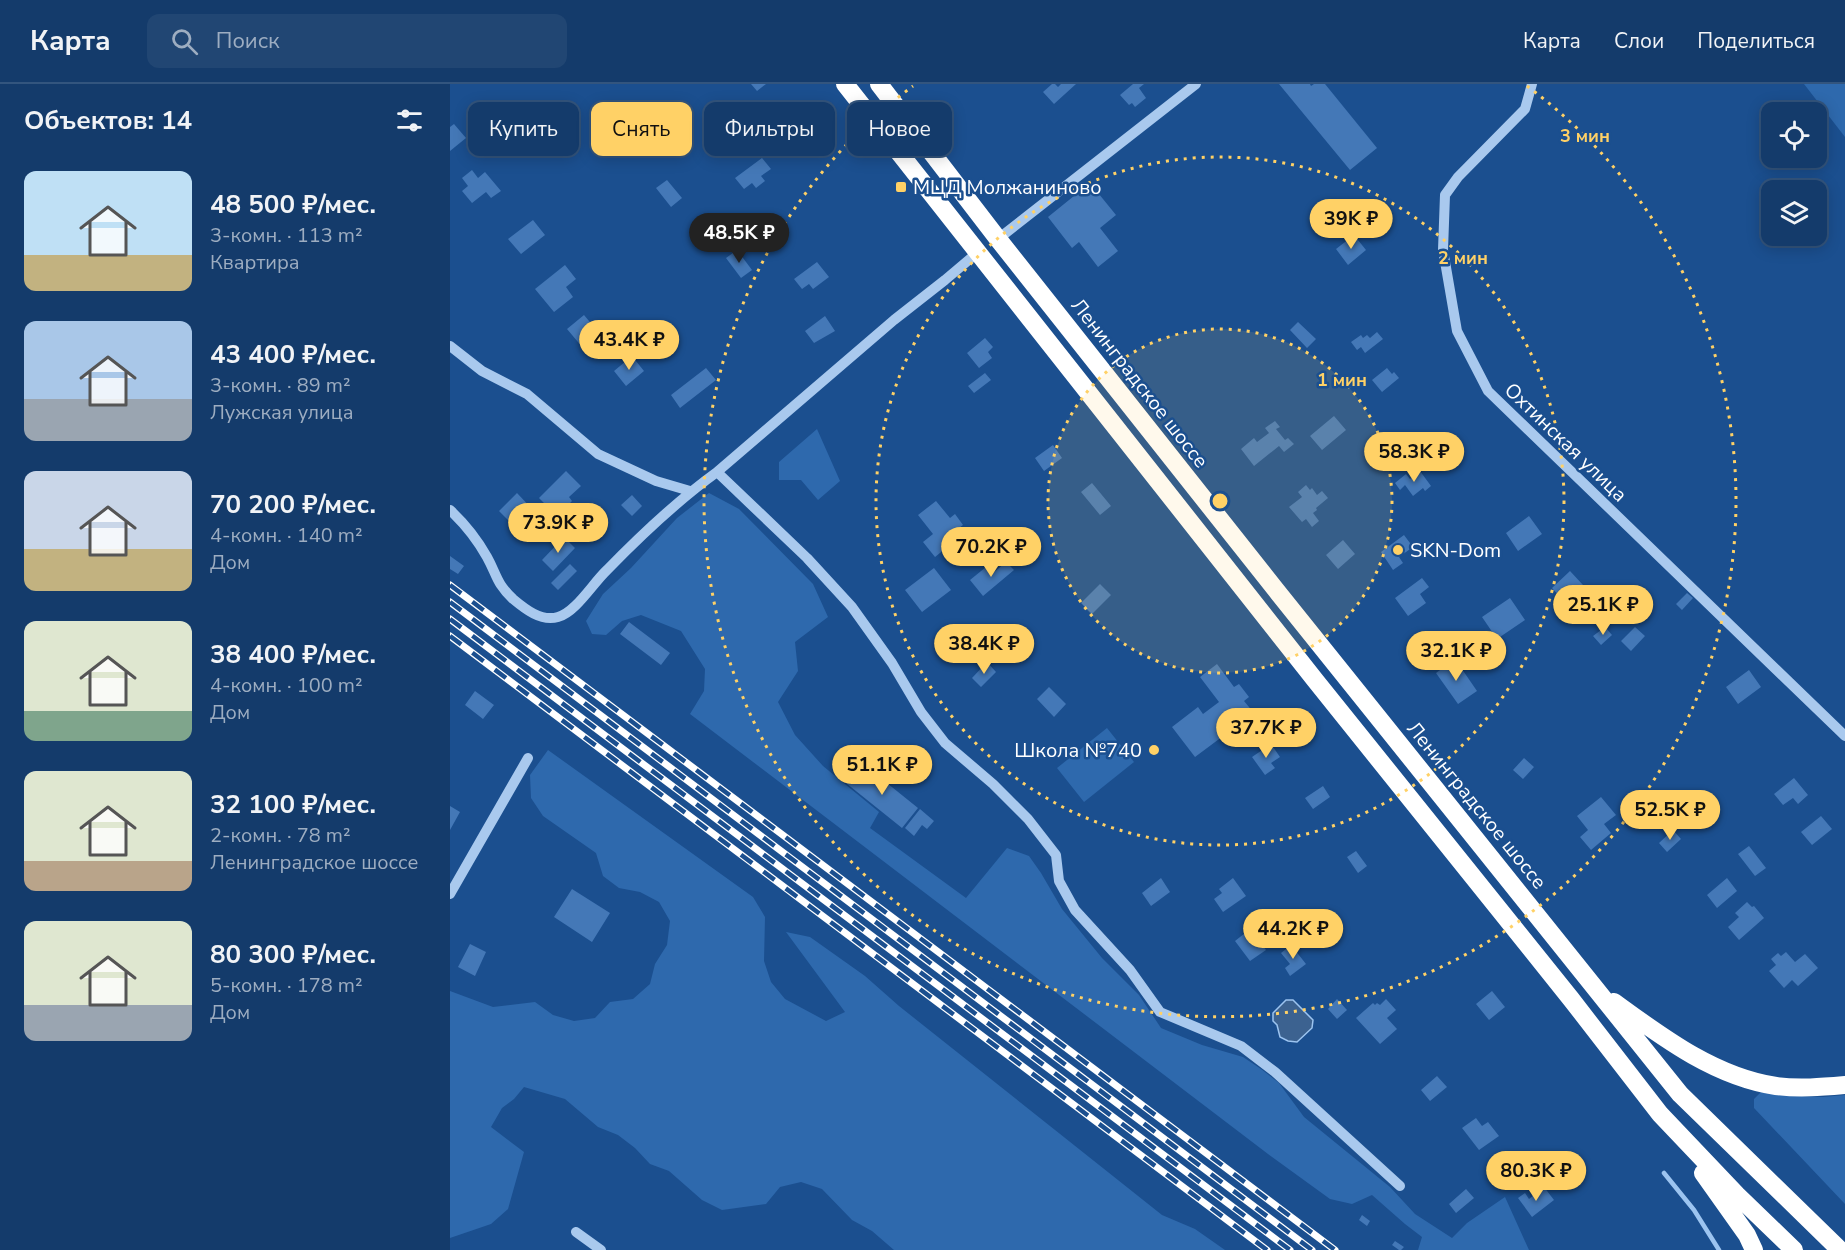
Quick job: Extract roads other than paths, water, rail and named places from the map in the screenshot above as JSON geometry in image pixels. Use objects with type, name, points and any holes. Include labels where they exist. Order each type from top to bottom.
[{"type":"highway","points":[[845,84],[1330,699],[1571,999],[1660,1114],[1740,1225],[1754,1250]]},
{"type":"highway","name":"Ленинградское шоссе","points":[[879,84],[998,239],[1268,581],[1680,1094],[1840,1250]]},
{"type":"highway","points":[[1595,988],[1659,1034],[1701,1059],[1737,1075],[1775,1086],[1810,1088],[1845,1085]]},
{"type":"highway","points":[[1660,1114],[1737,1195],[1794,1250]]},
{"type":"street","points":[[998,239],[1196,84]]},
{"type":"street","name":"Охтинская улица","points":[[1532,84],[1525,109],[1458,177],[1445,195],[1443,250],[1457,332],[1488,391],[1845,736]]},
{"type":"street","points":[[450,510],[467,525],[487,556],[498,583],[513,599],[531,613],[547,619],[558,618],[568,612],[606,570],[690,491],[717,472],[894,320],[977,253]]},
{"type":"street","points":[[450,346],[482,371],[527,394],[598,454],[656,481],[690,491]]},
{"type":"street","points":[[717,472],[807,558],[852,608],[945,743],[993,784],[1028,819],[1056,855],[1059,881],[1075,910],[1130,970],[1160,1012],[1241,1046],[1275,1072],[1400,1186]]},
{"type":"street","points":[[450,894],[528,758]]},
{"type":"street","points":[[576,1232],[601,1250]]},
{"type":"waterway","points":[[1664,1173],[1694,1210],[1719,1250]]},
{"type":"railway","points":[[450,585],[1335,1250]]},
{"type":"railway","points":[[450,602],[1312,1250]]},
{"type":"railway","points":[[450,619],[1290,1250]]},
{"type":"railway","points":[[450,636],[1267,1250]]},
{"type":"place","name":"МЦД Молжаниново","points":[[901,187]]},
{"type":"place","name":"SKN-Dom","points":[[1398,550]]},
{"type":"place","name":"Школа №740","points":[[1154,750]]}]
